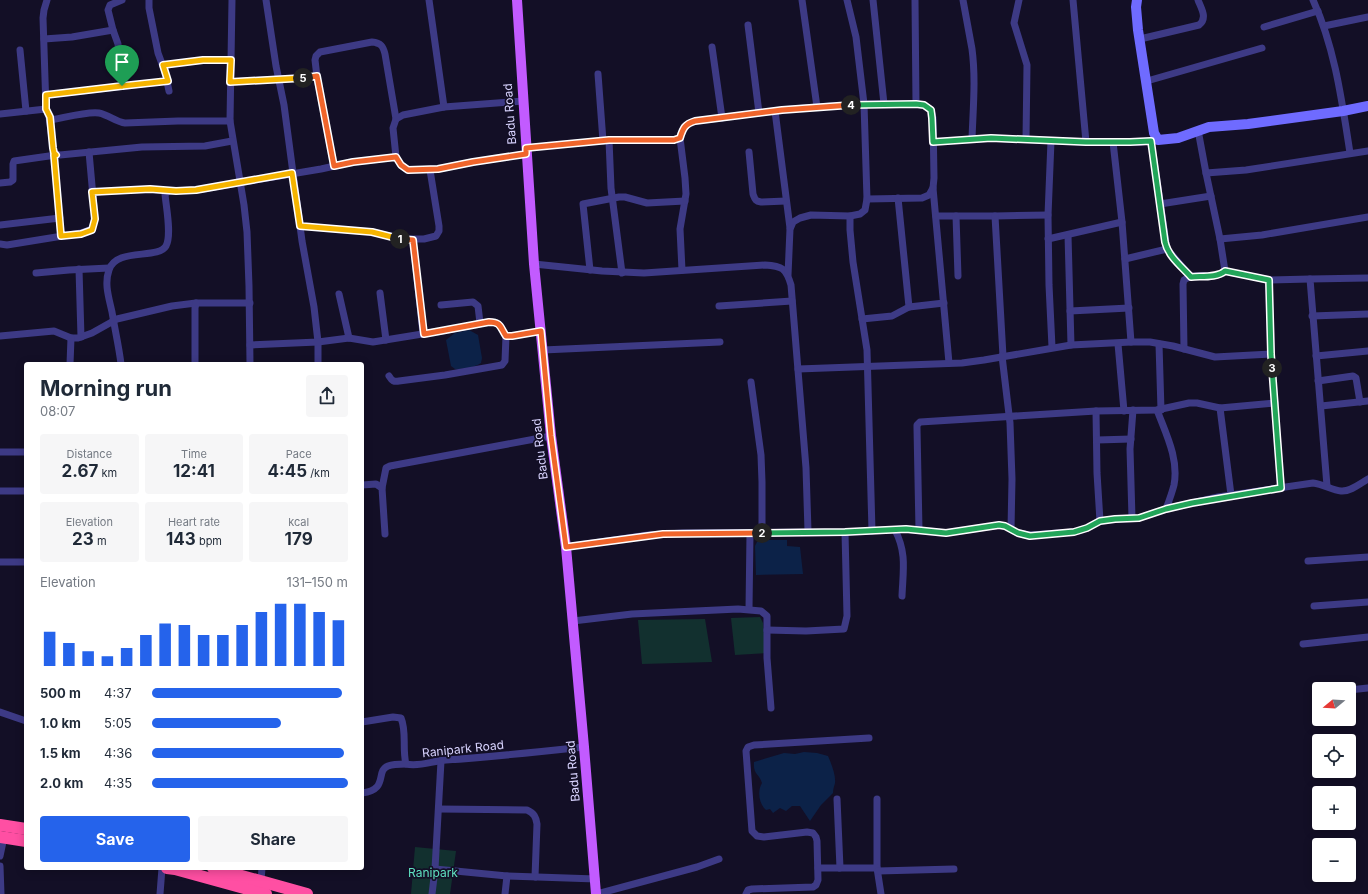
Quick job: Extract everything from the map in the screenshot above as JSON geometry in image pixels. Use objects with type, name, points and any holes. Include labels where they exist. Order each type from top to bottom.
[{"type":"highway","points":[[0,825],[24,829]]},
{"type":"highway","points":[[2,837],[24,841]]},
{"type":"highway","points":[[178,870],[236,890],[266,894]]},
{"type":"highway","points":[[224,870],[307,894]]},
{"type":"main road","name":"Badu Road","points":[[516,0],[534,264],[551,436],[566,547],[597,894]]},
{"type":"street","points":[[47,0],[43,18],[46,109],[50,120],[55,155],[61,236]]},
{"type":"street","points":[[122,0],[110,5],[108,10],[118,44],[122,86]]},
{"type":"street","points":[[149,0],[148,8],[158,53],[168,81],[169,91]]},
{"type":"street","points":[[232,0],[230,121],[232,141],[236,153],[246,232],[250,304],[250,362]]},
{"type":"street","points":[[266,0],[278,80],[284,105],[292,173],[314,307],[318,342],[318,362]]},
{"type":"street","points":[[429,0],[444,107]]},
{"type":"street","points":[[802,0],[817,108]]},
{"type":"street","points":[[790,229],[793,222],[811,215],[850,216],[860,214],[865,210],[867,199],[864,104],[856,37],[847,0]]},
{"type":"street","points":[[873,0],[884,104]]},
{"type":"street","points":[[915,0],[916,104]]},
{"type":"street","points":[[963,0],[972,49],[973,64],[974,81],[972,139]]},
{"type":"street","points":[[1019,0],[1014,23],[1027,65],[1026,139]]},
{"type":"street","points":[[1073,0],[1086,142]]},
{"type":"street","points":[[1137,0],[1136,7],[1155,140],[1160,204],[1167,249],[1191,277]]},
{"type":"street","points":[[1140,39],[1203,23],[1204,17],[1198,0]]},
{"type":"street","points":[[1313,0],[1324,26],[1344,111],[1350,153]]},
{"type":"street","points":[[1264,27],[1318,11]]},
{"type":"street","points":[[1324,26],[1368,16]]},
{"type":"street","points":[[748,25],[759,113]]},
{"type":"street","points":[[44,39],[72,38],[113,30]]},
{"type":"street","points":[[334,166],[317,76],[316,56],[320,52],[372,42],[383,46],[396,119],[393,128],[396,157],[401,165],[408,170],[448,168],[526,151],[606,140],[666,141],[680,138]]},
{"type":"street","points":[[712,47],[722,118]]},
{"type":"street","points":[[1146,81],[1262,48]]},
{"type":"street","points":[[20,50],[26,111]]},
{"type":"street","points":[[163,65],[203,60],[231,60]]},
{"type":"street","points":[[598,74],[622,272]]},
{"type":"street","points":[[230,82],[278,80],[317,76]]},
{"type":"street","points":[[46,95],[168,81]]},
{"type":"street","points":[[396,119],[403,115],[444,107],[523,101]]},
{"type":"street","points":[[682,270],[680,229],[685,201],[685,178],[680,138],[682,130],[686,124],[695,121],[775,111],[864,104],[924,105],[931,110],[932,118],[933,188],[950,362]]},
{"type":"street","points":[[933,142],[972,139],[1026,139],[1086,142],[1155,140],[1178,138],[1198,130],[1209,128],[1344,111],[1368,106]]},
{"type":"street","points":[[0,114],[46,109]]},
{"type":"street","points":[[775,111],[790,229],[788,275]]},
{"type":"street","points":[[50,120],[91,113],[100,113],[125,123],[178,120],[230,121]]},
{"type":"street","points":[[1198,130],[1225,271]]},
{"type":"street","points":[[0,183],[12,182],[14,161],[55,155],[142,147],[205,146],[232,141]]},
{"type":"street","points":[[1051,141],[1048,239],[1052,347]]},
{"type":"street","points":[[1113,142],[1122,222],[1131,342]]},
{"type":"street","points":[[1206,173],[1246,170],[1368,151]]},
{"type":"street","points":[[0,244],[81,234],[92,230],[95,219],[89,152]]},
{"type":"street","points":[[749,152],[753,194],[755,200],[761,202],[786,201]]},
{"type":"street","points":[[92,192],[150,189],[169,191],[196,190],[353,162],[396,157]]},
{"type":"street","points":[[300,226],[372,232],[392,238],[413,240],[436,236],[439,231],[430,170]]},
{"type":"street","points":[[867,199],[922,198],[929,195],[933,188]]},
{"type":"street","points":[[36,273],[109,268],[118,260],[124,258],[137,254],[161,251],[166,247],[168,239],[165,194],[169,191]]},
{"type":"street","points":[[1160,204],[1211,196]]},
{"type":"street","points":[[590,270],[583,204],[619,197],[625,197],[647,203],[685,201]]},
{"type":"street","points":[[898,198],[909,307]]},
{"type":"street","points":[[936,216],[1048,215]]},
{"type":"street","points":[[850,216],[853,262],[868,366],[868,416],[872,531]]},
{"type":"street","points":[[956,216],[958,276]]},
{"type":"street","points":[[995,216],[1002,356],[1009,415],[1012,479],[1011,529]]},
{"type":"street","points":[[1220,239],[1262,235],[1368,217]]},
{"type":"street","points":[[0,225],[60,218]]},
{"type":"street","points":[[1048,239],[1122,222]]},
{"type":"street","points":[[1068,235],[1071,345]]},
{"type":"street","points":[[413,240],[424,334]]},
{"type":"street","points":[[1125,259],[1167,249]]},
{"type":"street","points":[[534,264],[590,270],[661,273],[682,270],[777,266],[784,269],[788,275],[791,285],[806,468],[808,531]]},
{"type":"street","points":[[109,268],[107,285],[121,362]]},
{"type":"street","points":[[79,269],[81,337]]},
{"type":"street","points":[[1184,349],[1183,284],[1184,280],[1191,277],[1218,275],[1225,271],[1269,280],[1368,278]]},
{"type":"street","points":[[1310,279],[1327,486]]},
{"type":"street","points":[[1269,280],[1271,354],[1281,488]]},
{"type":"street","points":[[380,293],[386,340]]},
{"type":"street","points":[[339,294],[349,338]]},
{"type":"street","points":[[719,306],[792,301]]},
{"type":"street","points":[[441,305],[473,302],[478,306],[480,323]]},
{"type":"street","points":[[0,336],[54,331],[71,338],[81,337],[122,318],[172,306],[196,303],[250,304]]},
{"type":"street","points":[[195,362],[196,303]]},
{"type":"street","points":[[862,319],[892,316],[909,307],[944,303]]},
{"type":"street","points":[[1070,311],[1129,308]]},
{"type":"street","points":[[1312,316],[1368,314]]},
{"type":"street","points":[[250,345],[318,342],[349,338],[368,342],[424,334],[480,323],[495,322],[500,324],[506,336],[505,362],[502,365],[395,382],[389,376]]},
{"type":"street","points":[[506,336],[541,331]]},
{"type":"street","points":[[70,362],[71,338]]},
{"type":"street","points":[[543,350],[720,342]]},
{"type":"street","points":[[798,369],[973,362],[1052,347],[1131,342],[1159,344],[1215,357],[1271,354]]},
{"type":"street","points":[[1118,344],[1124,410]]},
{"type":"street","points":[[1159,344],[1159,410],[1175,465],[1174,485],[1166,509]]},
{"type":"street","points":[[1316,356],[1368,351]]},
{"type":"street","points":[[1318,381],[1353,376],[1356,378],[1360,402]]},
{"type":"street","points":[[752,382],[761,455],[762,532]]},
{"type":"street","points":[[1320,406],[1368,401]]},
{"type":"street","points":[[919,530],[916,428],[920,422],[926,420],[1009,415],[1159,410],[1189,403],[1197,403],[1220,408],[1275,403]]},
{"type":"street","points":[[1220,408],[1231,495]]},
{"type":"street","points":[[1132,518],[1131,439],[1133,410]]},
{"type":"street","points":[[1096,411],[1100,521]]},
{"type":"street","points":[[385,534],[382,488],[386,468],[390,466],[551,436]]},
{"type":"street","points":[[1097,440],[1131,439]]},
{"type":"street","points":[[0,452],[24,452]]},
{"type":"street","points":[[566,547],[663,534],[895,530],[919,530],[946,533],[999,525],[1030,536],[1074,532],[1087,528],[1100,521],[1139,518],[1166,509],[1231,495],[1313,483],[1340,491],[1345,491],[1368,479]]},
{"type":"street","points":[[364,485],[376,484],[382,488]]},
{"type":"street","points":[[0,491],[24,491]]},
{"type":"street","points":[[895,530],[901,544],[903,557],[902,596]]},
{"type":"street","points":[[767,630],[812,631],[844,629],[847,616],[845,532]]},
{"type":"street","points":[[749,610],[750,533]]},
{"type":"street","points":[[1308,561],[1368,557]]},
{"type":"street","points":[[0,562],[24,562]]},
{"type":"street","points":[[1314,606],[1368,602]]},
{"type":"street","points":[[573,621],[632,614],[749,610],[761,611],[767,616],[767,658],[771,708]]},
{"type":"street","points":[[1303,644],[1368,637]]},
{"type":"street","points":[[1356,689],[1368,688]]},
{"type":"street","points":[[0,712],[24,720]]},
{"type":"street","name":"Ranipark Road","points":[[364,722],[393,717],[401,718],[404,723],[404,756],[406,764],[412,765],[584,747]]},
{"type":"street","points":[[746,894],[748,890],[752,889],[813,887],[816,885],[818,880],[817,841],[813,833],[807,832],[764,837],[757,836],[752,831],[746,751],[748,747],[754,745],[869,738]]},
{"type":"street","points":[[432,894],[435,869],[441,761]]},
{"type":"street","points":[[364,793],[376,789],[380,784],[382,771],[387,766],[406,764]]},
{"type":"street","points":[[877,798],[878,869],[881,894]]},
{"type":"street","points":[[837,799],[840,868]]},
{"type":"street","points":[[439,808],[527,810],[532,812],[536,818],[537,824],[535,876]]},
{"type":"street","points":[[0,856],[2,837]]},
{"type":"street","points":[[597,894],[697,867],[719,859]]},
{"type":"street","points":[[0,866],[1,894]]},
{"type":"street","points":[[818,868],[954,869]]},
{"type":"street","points":[[435,869],[507,876],[596,879]]},
{"type":"street","points":[[160,894],[162,870]]},
{"type":"street","points":[[261,880],[262,870]]},
{"type":"street","points":[[505,894],[507,876]]},
{"type":"green space","points":[[760,617],[763,623],[766,653],[735,655],[731,618]]},
{"type":"green space","points":[[705,619],[712,662],[642,664],[638,620]]},
{"type":"green space","name":"Ranipark","points":[[415,847],[456,851],[450,894],[411,894]]},
{"type":"water","points":[[469,330],[478,335],[482,358],[481,363],[469,368],[455,369],[451,366],[446,340],[455,333]]},
{"type":"water","points":[[762,540],[787,540],[787,546],[800,547],[803,574],[756,575],[755,546],[757,542]]},
{"type":"water","points":[[804,752],[828,756],[835,776],[833,793],[821,805],[810,821],[800,806],[792,806],[786,811],[780,808],[773,813],[770,809],[766,810],[760,801],[759,793],[762,783],[755,772],[754,762],[784,753],[795,754]]},
{"type":"route","points":[[203,60],[231,60],[230,82],[278,80],[317,76],[334,166],[353,162],[396,157],[401,165],[408,170],[448,168],[473,162],[526,154],[526,148],[609,140],[674,140],[680,138],[682,130],[686,124],[695,121],[782,110],[864,104],[924,105],[931,110],[933,142],[991,138],[1086,142],[1151,141],[1165,242],[1170,254],[1191,277],[1218,275],[1225,271],[1269,280],[1271,354],[1281,488],[1192,503],[1166,509],[1139,518],[1100,521],[1087,528],[1074,532],[1030,536],[1023,535],[1005,526],[999,525],[946,533],[906,529],[845,532],[808,531],[663,534],[566,547],[551,436],[541,331],[506,336],[500,324],[489,322],[424,334],[413,240],[392,238],[372,232],[300,226],[292,173],[196,190],[176,191],[150,189],[92,192],[95,219],[92,230],[81,234],[61,236],[54,155],[56,155],[53,148],[50,117],[46,109],[46,95],[122,86],[168,81],[163,65],[203,60]]}]
